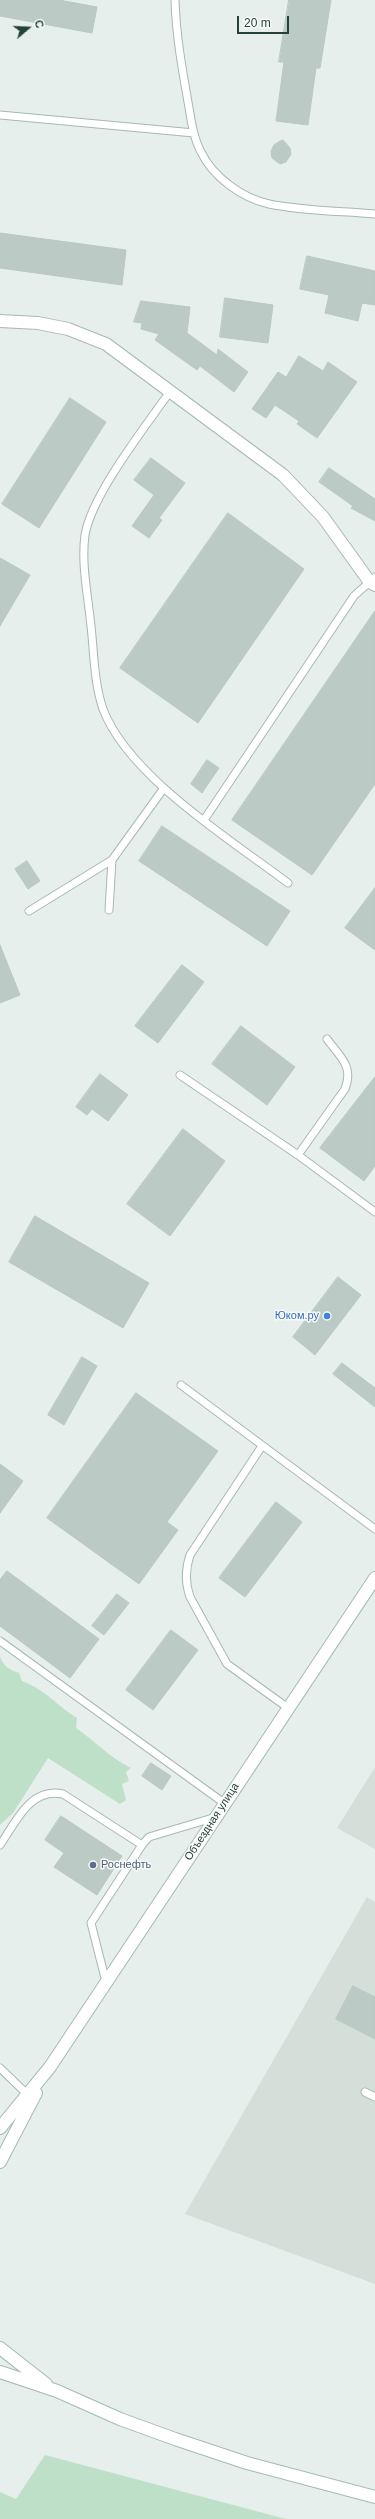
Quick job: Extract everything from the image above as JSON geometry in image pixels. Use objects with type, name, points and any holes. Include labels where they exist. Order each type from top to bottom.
[{"type":"street","points":[[0,321],[38,323],[90,336],[106,344],[171,390],[283,475],[301,492],[323,517],[373,581]]},
{"type":"street","name":"Объездная улица","points":[[50,2067],[224,1803],[375,1578]]},
{"type":"street","points":[[0,2128],[50,2067]]},
{"type":"street","points":[[0,2162],[50,2067]]},
{"type":"street","points":[[0,2348],[57,2391]]},
{"type":"street","points":[[0,2372],[57,2391],[120,2419],[182,2442],[254,2465],[375,2497]]},
{"type":"lane","points":[[175,0],[176,39],[194,133],[201,152],[212,168],[226,182],[248,196],[269,204],[375,214]]},
{"type":"lane","points":[[0,115],[194,133]]},
{"type":"lane","points":[[171,390],[106,486],[86,533],[84,546],[97,687],[103,709],[112,729],[124,746],[164,788],[288,883]]},
{"type":"lane","points":[[204,820],[354,596],[373,581]]},
{"type":"lane","points":[[29,911],[112,860],[164,788]]},
{"type":"lane","points":[[109,910],[112,860]]},
{"type":"lane","points":[[298,1154],[345,1089],[350,1077],[347,1067],[327,1039]]},
{"type":"lane","points":[[180,1075],[298,1154],[375,1212]]},
{"type":"lane","points":[[181,1385],[375,1529]]},
{"type":"lane","points":[[262,1446],[190,1555],[186,1575],[187,1587],[190,1597],[227,1664],[288,1708]]},
{"type":"lane","points":[[0,1641],[224,1803]]},
{"type":"lane","points":[[0,1845],[31,1800],[40,1794],[52,1792],[63,1794],[142,1845]]},
{"type":"lane","points":[[106,1982],[91,1923],[142,1845],[149,1837],[216,1817]]},
{"type":"lane","points":[[0,2068],[28,2095]]},
{"type":"lane","points":[[364,2092],[375,2097]]},
{"type":"shaded area","points":[[375,1767],[375,1849],[337,1828]]},
{"type":"shaded area","points":[[367,1897],[375,1902],[375,2284],[185,2214]]},
{"type":"green space","points":[[0,1657],[8,1668],[19,1673],[22,1681],[44,1693],[77,1718],[76,1728],[116,1759],[131,1768],[126,1772],[129,1781],[122,1784],[126,1800],[120,1804],[48,1758],[13,1813],[0,1825]]},
{"type":"green space","points":[[45,2455],[286,2519],[0,2519],[0,2492],[16,2499]]},
{"type":"building","points":[[0,0],[59,0],[97,7],[92,33],[0,16]]},
{"type":"building","points":[[289,0],[331,0],[320,68],[316,68],[308,125],[276,121],[284,62],[279,62]]},
{"type":"building","points":[[283,140],[290,148],[291,154],[286,162],[280,164],[272,158],[271,151],[274,145]]},
{"type":"building","points":[[0,233],[126,250],[122,285],[0,268]]},
{"type":"building","points":[[307,256],[375,271],[375,305],[362,303],[358,321],[325,313],[329,295],[300,289]]},
{"type":"building","points":[[225,298],[273,305],[268,343],[220,337]]},
{"type":"building","points":[[141,301],[190,307],[187,333],[217,355],[218,349],[248,372],[234,392],[200,366],[197,370],[155,340],[159,334],[141,329],[142,323],[134,322]]},
{"type":"building","points":[[299,356],[323,371],[328,362],[357,382],[317,438],[297,424],[299,421],[275,405],[266,418],[252,409],[278,372],[286,377]]},
{"type":"building","points":[[70,398],[106,422],[39,528],[2,504]]},
{"type":"building","points":[[151,458],[185,483],[159,518],[162,520],[149,538],[132,526],[154,495],[134,480]]},
{"type":"building","points":[[329,468],[375,499],[375,521],[351,508],[353,506],[319,482]]},
{"type":"building","points":[[228,513],[304,569],[198,723],[120,668]]},
{"type":"building","points":[[0,558],[30,575],[0,626]]},
{"type":"building","points":[[375,611],[375,784],[312,875],[232,820]]},
{"type":"building","points":[[207,760],[219,768],[202,793],[191,784]]},
{"type":"building","points":[[162,826],[290,911],[267,946],[139,861]]},
{"type":"building","points":[[27,861],[40,881],[28,889],[15,869]]},
{"type":"building","points":[[375,888],[375,950],[345,928]]},
{"type":"building","points":[[0,945],[20,995],[0,1003]]},
{"type":"building","points":[[182,965],[204,982],[158,1043],[135,1026]]},
{"type":"building","points":[[241,1026],[295,1067],[267,1105],[212,1064]]},
{"type":"building","points":[[100,1074],[128,1095],[108,1121],[92,1109],[87,1115],[76,1107]]},
{"type":"building","points":[[375,1077],[375,1166],[364,1181],[320,1148]]},
{"type":"building","points":[[183,1129],[225,1161],[170,1236],[127,1204]]},
{"type":"building","points":[[35,1216],[149,1283],[123,1328],[9,1262]]},
{"type":"building","name":"Юком.ру","points":[[338,1277],[361,1295],[315,1355],[293,1337]]},
{"type":"building","points":[[82,1357],[97,1366],[64,1425],[48,1415]]},
{"type":"building","points":[[342,1363],[375,1388],[375,1407],[333,1374]]},
{"type":"building","points":[[136,1393],[218,1451],[167,1522],[178,1530],[139,1584],[47,1518]]},
{"type":"building","points":[[0,1464],[23,1481],[0,1513]]},
{"type":"building","points":[[276,1502],[302,1522],[245,1597],[219,1578]]},
{"type":"building","points":[[7,1571],[99,1639],[70,1678],[0,1626],[0,1580]]},
{"type":"building","points":[[117,1594],[129,1603],[104,1635],[92,1626]]},
{"type":"building","points":[[171,1630],[198,1650],[153,1710],[126,1690]]},
{"type":"building","points":[[151,1763],[171,1776],[162,1790],[142,1776]]},
{"type":"building","points":[[61,1816],[122,1856],[97,1895],[54,1867],[64,1853],[45,1840]]},
{"type":"building","points":[[353,1986],[375,1997],[375,2039],[336,2019]]},
{"type":"place","name":"Юком.ру","points":[[327,1316]]},
{"type":"place","name":"Роснефть","points":[[93,1865]]}]
